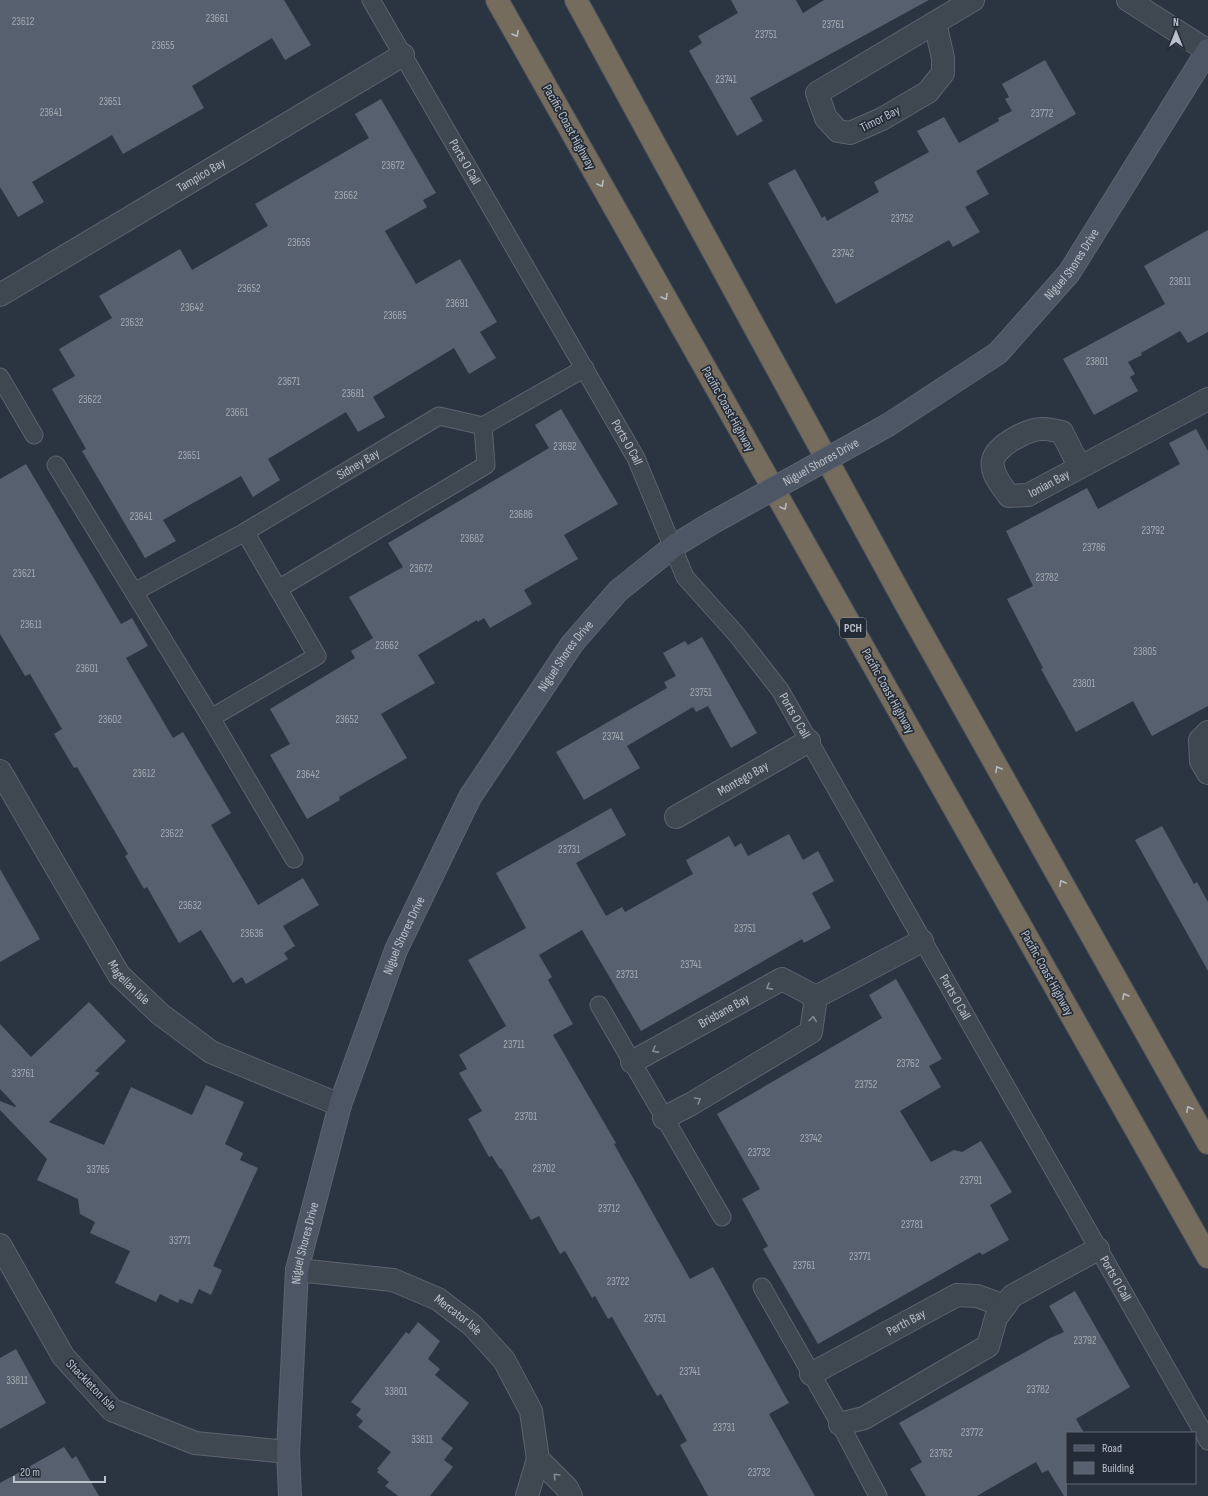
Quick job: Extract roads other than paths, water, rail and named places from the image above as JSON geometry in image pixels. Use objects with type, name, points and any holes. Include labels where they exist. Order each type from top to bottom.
[{"type":"highway","name":"Pacific Coast Highway","points":[[497,0],[1208,1257]]},
{"type":"highway","points":[[576,0],[905,603],[1208,1144]]},
{"type":"street","name":"Timor Bay","points":[[935,23],[943,58],[943,73],[928,92],[882,119],[850,133],[838,131],[826,118],[817,93],[973,0]]},
{"type":"street","points":[[1128,0],[1208,50]]},
{"type":"street","name":"Niguel Shores Drive","points":[[290,1496],[288,1452],[297,1270],[340,1105],[396,950],[470,796],[572,644],[618,591],[674,546],[710,524],[888,425],[998,354],[1069,273],[1208,50]]},
{"type":"street","name":"Tampico Bay","points":[[0,295],[402,55]]},
{"type":"street","name":"Ionian Bay","points":[[1080,466],[1208,399]]},
{"type":"street","points":[[1208,732],[1200,740],[1201,761],[1208,773]]},
{"type":"street","name":"Montego Bay","points":[[676,817],[809,741]]},
{"type":"street","name":"Magellan Isle","points":[[0,771],[119,975],[160,1014],[211,1052],[340,1105]]},
{"type":"street","points":[[664,1118],[691,1104],[811,1032],[816,997],[922,941]]},
{"type":"street","name":"Brisbane Bay","points":[[632,1062],[782,979],[816,997]]},
{"type":"street","name":"Shackleton Isle","points":[[0,1245],[63,1356],[112,1410],[195,1443],[288,1452]]},
{"type":"street","points":[[840,1424],[864,1418],[988,1346],[996,1318],[1012,1296],[1098,1249]]},
{"type":"street","name":"Mercator Isle","points":[[297,1270],[393,1280],[438,1299],[472,1325],[504,1360],[531,1411],[538,1459],[527,1496]]},
{"type":"street","name":"Perth Bay","points":[[811,1374],[957,1295],[977,1296],[1004,1306]]},
{"type":"street","points":[[538,1459],[567,1488],[571,1496]]},
{"type":"lane","name":"Ports O Call","points":[[371,0],[636,458],[674,546],[685,577],[737,635],[780,690],[1208,1441]]},
{"type":"lane","points":[[278,589],[486,465],[483,426],[585,368]]},
{"type":"lane","points":[[0,377],[34,435]]},
{"type":"lane","name":"Sidney Bay","points":[[134,592],[245,532],[439,416],[483,426]]},
{"type":"lane","points":[[56,466],[211,718],[294,859]]},
{"type":"lane","points":[[211,718],[317,656],[245,532]]},
{"type":"lane","points":[[599,1006],[722,1218]]},
{"type":"lane","points":[[762,1287],[840,1424],[878,1496]]}]
